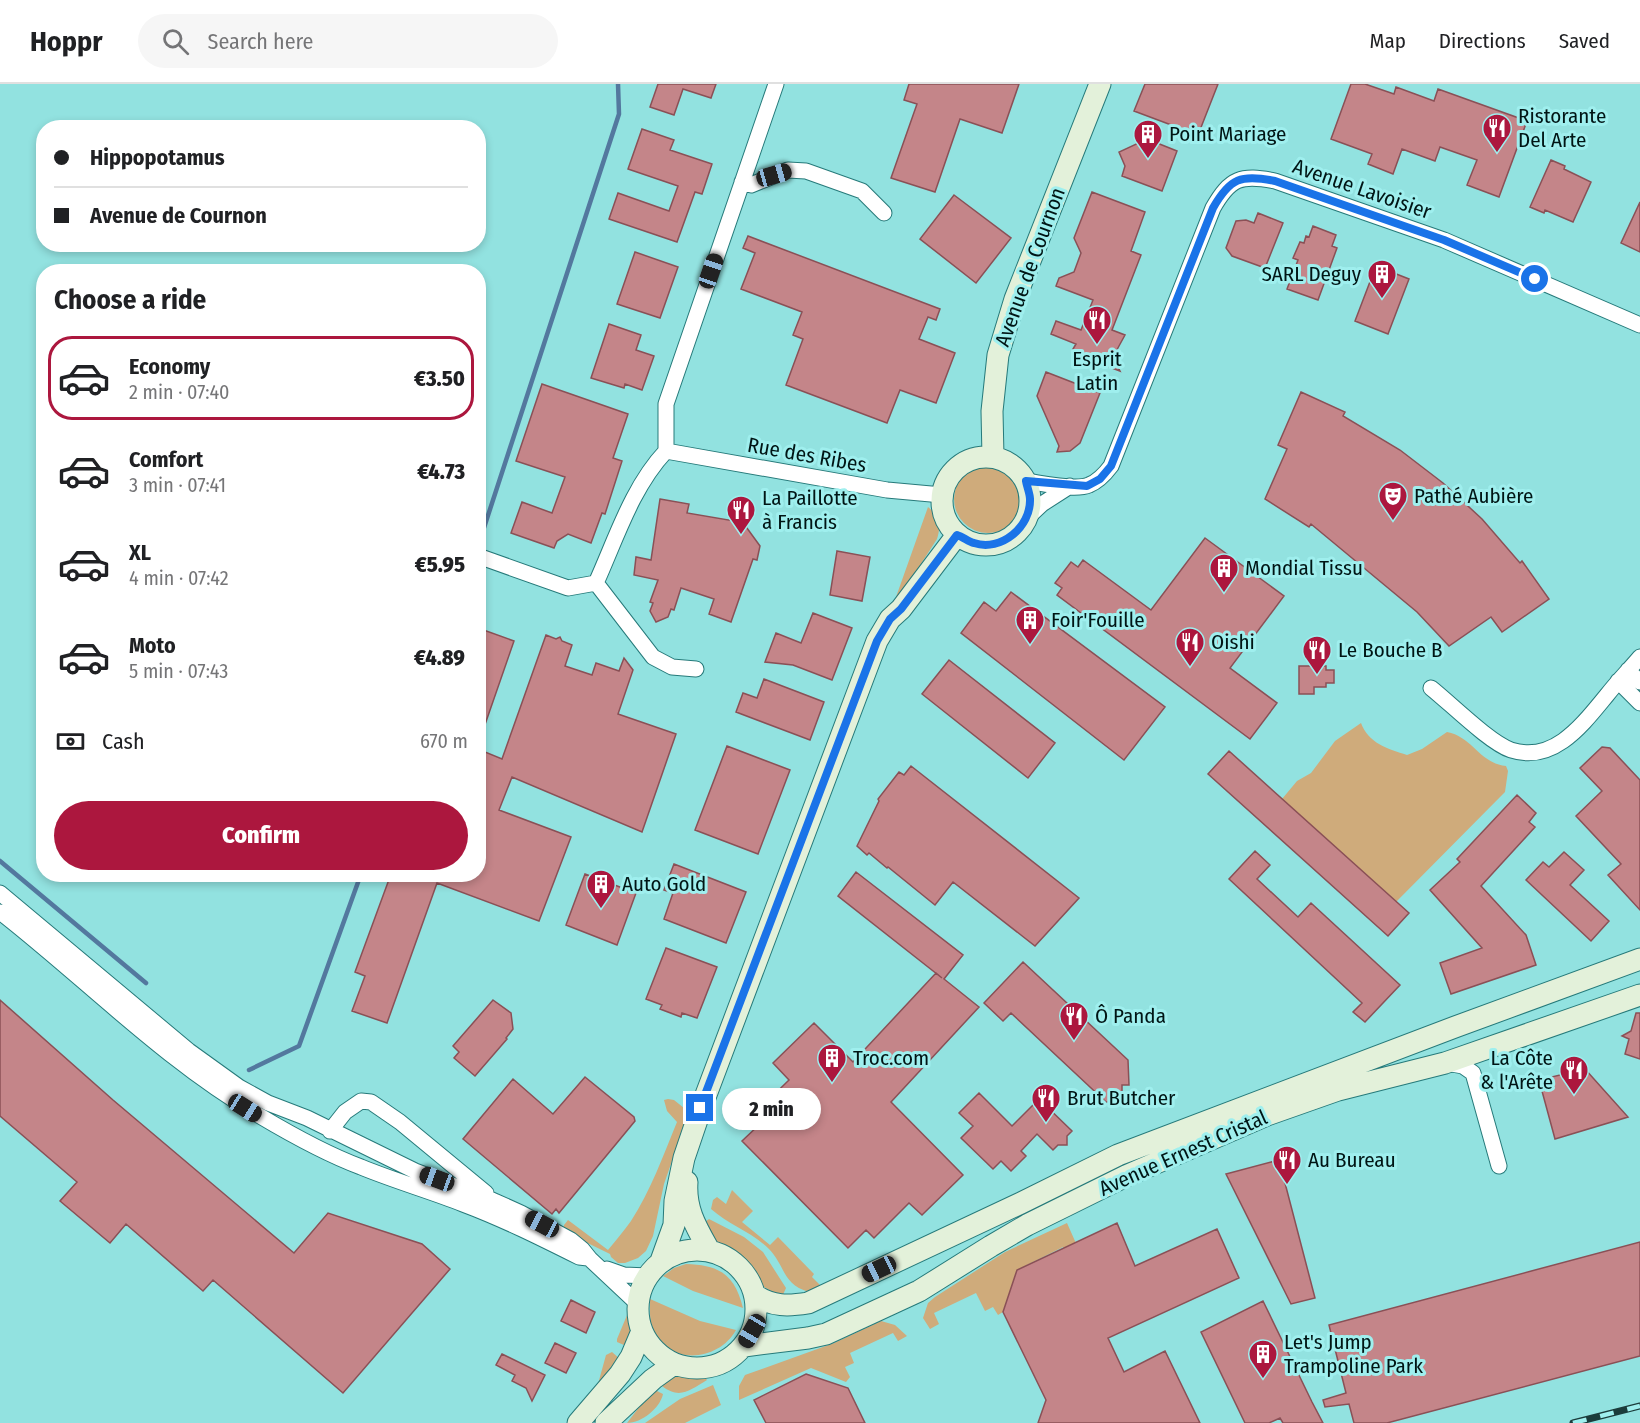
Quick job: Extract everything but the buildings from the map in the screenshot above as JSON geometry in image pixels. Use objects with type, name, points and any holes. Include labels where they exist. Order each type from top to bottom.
[{"type":"main road","name":"Avenue de Cournon","points":[[993,457],[992,411],[998,355],[1015,299],[1100,84]]},
{"type":"main road","points":[[993,457],[1012,465],[1026,481],[1030,500],[1026,519],[1014,535],[996,544],[975,544],[957,535],[948,524],[942,510],[942,495],[947,479],[959,465],[975,458],[993,457]]},
{"type":"main road","points":[[654,1268],[688,1250],[700,1248],[729,1258],[739,1266],[747,1276],[755,1295],[757,1310],[755,1324],[744,1346],[733,1356],[715,1365],[694,1368],[674,1364],[661,1356],[642,1331],[638,1304],[642,1287],[654,1268],[674,1225],[675,1201],[684,1158],[700,1108],[877,641],[890,619],[901,609],[957,535]]},
{"type":"main road","points":[[709,1250],[693,1223],[686,1198],[690,1159],[901,609]]},
{"type":"main road","name":"Avenue Ernest Cristal","points":[[755,1295],[765,1302],[786,1306],[808,1304],[1119,1155],[1446,1030],[1640,959]]},
{"type":"main road","name":"Avenue Ernest Cristal","points":[[744,1346],[826,1334],[919,1291],[1027,1225],[1126,1176],[1267,1115],[1338,1090],[1445,1063],[1640,994]]},
{"type":"main road","points":[[578,1423],[620,1374],[631,1357],[642,1331]]},
{"type":"main road","points":[[606,1423],[653,1379],[674,1364]]},
{"type":"street","points":[[596,583],[638,491],[666,451],[666,404],[776,84]]},
{"type":"street","points":[[742,182],[751,185],[788,170],[806,171],[862,191],[884,213]]},
{"type":"street","name":"Avenue Lavoisier","points":[[1026,481],[1087,486],[1100,479],[1111,466],[1213,208],[1223,191],[1233,182],[1256,177],[1275,181],[1444,240],[1640,325]]},
{"type":"street","name":"Rue des Ribes","points":[[666,451],[887,490],[942,495]]},
{"type":"street","name":"Avenue Lavoisier","points":[[1026,519],[1042,504],[1070,486]]},
{"type":"street","points":[[486,559],[568,588],[596,583]]},
{"type":"street","points":[[596,583],[653,657],[672,667],[696,669]]},
{"type":"street","points":[[1431,688],[1492,738],[1509,749],[1527,753],[1545,750],[1562,743],[1579,728],[1640,657]]},
{"type":"street","points":[[1623,676],[1640,682]]},
{"type":"street","points":[[1623,676],[1640,703]]},
{"type":"street","points":[[0,893],[181,1044],[239,1087],[268,1103],[415,1171],[492,1200],[571,1240],[638,1304]]},
{"type":"street","points":[[0,912],[178,1061],[217,1090],[330,1155],[463,1203],[579,1257],[624,1275],[654,1268]]},
{"type":"street","points":[[1473,1073],[1479,1060],[1491,1047]]},
{"type":"street","points":[[1445,1063],[1463,1066],[1473,1073],[1499,1166]]},
{"type":"street","points":[[325,1128],[361,1101],[371,1102],[400,1122],[485,1191],[492,1200]]},
{"type":"shaded area","points":[[988,465],[1001,468],[1012,475],[1019,486],[1022,499],[1019,512],[1012,523],[1001,530],[988,533],[975,530],[964,523],[957,512],[954,499],[957,486],[964,475],[975,468]]},
{"type":"shaded area","points":[[928,507],[935,514],[938,522],[937,539],[899,598],[896,597]]},
{"type":"shaded area","points":[[1361,723],[1368,736],[1386,748],[1407,755],[1422,749],[1447,732],[1463,739],[1489,760],[1506,766],[1508,771],[1505,792],[1396,902],[1282,799],[1297,781],[1311,773],[1335,741]]},
{"type":"shaded area","points":[[664,1100],[674,1100],[689,1112],[664,1184],[653,1236],[646,1251],[638,1258],[618,1263],[610,1254],[563,1231],[564,1225],[568,1220],[608,1250],[631,1221],[645,1197],[677,1122],[667,1111]]},
{"type":"shaded area","points":[[732,1190],[753,1211],[742,1222],[770,1245],[778,1237],[814,1274],[812,1277],[821,1286],[809,1292],[800,1289],[789,1280],[769,1249],[711,1209],[713,1200],[717,1197],[726,1204]]},
{"type":"shaded area","points":[[709,1219],[744,1237],[763,1252],[786,1288],[782,1297],[762,1286],[745,1261],[712,1239],[701,1225]]},
{"type":"shaded area","points":[[1067,1223],[1094,1284],[1084,1289],[1063,1247],[1017,1270],[1003,1312],[998,1315],[993,1307],[985,1311],[976,1293],[934,1313],[939,1324],[930,1329],[923,1318],[928,1303],[935,1297],[1005,1252]]},
{"type":"shaded area","points":[[686,1264],[708,1267],[724,1274],[736,1287],[743,1308],[693,1291],[663,1276],[674,1268]]},
{"type":"shaded area","points":[[650,1299],[700,1321],[736,1330],[718,1348],[707,1353],[682,1354],[661,1343],[654,1332]]},
{"type":"shaded area","points":[[630,1308],[633,1322],[629,1341],[624,1345],[617,1342],[617,1339]]},
{"type":"shaded area","points":[[881,1321],[895,1325],[907,1336],[898,1341],[893,1333],[850,1353],[854,1363],[845,1367],[850,1377],[846,1382],[811,1368],[739,1400],[739,1386],[745,1375],[834,1343]]},
{"type":"shaded area","points":[[612,1352],[621,1360],[598,1384],[606,1355]]},
{"type":"shaded area","points":[[682,1374],[704,1376],[707,1380],[680,1393],[662,1386],[663,1381]]},
{"type":"shaded area","points":[[713,1385],[721,1405],[685,1423],[645,1423],[680,1399]]},
{"type":"shaded area","points":[[653,1389],[663,1394],[658,1404],[644,1418],[627,1423]]},
{"type":"waterway","points":[[486,522],[619,114],[618,84]]},
{"type":"waterway","points":[[0,861],[146,983]]},
{"type":"waterway","points":[[249,1070],[299,1046],[358,882]]},
{"type":"railway","points":[[1573,1423],[1640,1406]]},
{"type":"place","name":"Ristorante Del Arte","points":[[1497,154]]},
{"type":"place","name":"Point Mariage","points":[[1148,160]]},
{"type":"place","name":"SARL Deguy","points":[[1382,300]]},
{"type":"place","name":"Esprit Latin","points":[[1097,346]]},
{"type":"place","name":"Pathé Aubière","points":[[1393,522]]},
{"type":"place","name":"La Paillotte à Francis","points":[[741,536]]},
{"type":"place","name":"Mondial Tissu","points":[[1224,594]]},
{"type":"place","name":"Foir'Fouille","points":[[1030,646]]},
{"type":"place","name":"Oishi","points":[[1190,668]]},
{"type":"place","name":"Le Bouche B","points":[[1317,676]]},
{"type":"place","name":"Auto Gold","points":[[601,910]]},
{"type":"place","name":"Ô Panda","points":[[1074,1042]]},
{"type":"place","name":"Troc.com","points":[[832,1084]]},
{"type":"place","name":"La Côte & l'Arête","points":[[1574,1096]]},
{"type":"place","name":"Brut Butcher","points":[[1046,1124]]},
{"type":"place","name":"Au Bureau","points":[[1287,1186]]},
{"type":"place","name":"Let's Jump Trampoline Park","points":[[1263,1380]]},
{"type":"route","points":[[700,1108],[877,641],[890,619],[901,609],[957,535],[975,544],[996,544],[1014,535],[1026,519],[1030,500],[1026,481],[1087,486],[1100,479],[1111,466],[1213,208],[1223,191],[1233,182],[1244,178],[1256,177],[1275,181],[1444,240],[1535,279]]}]
